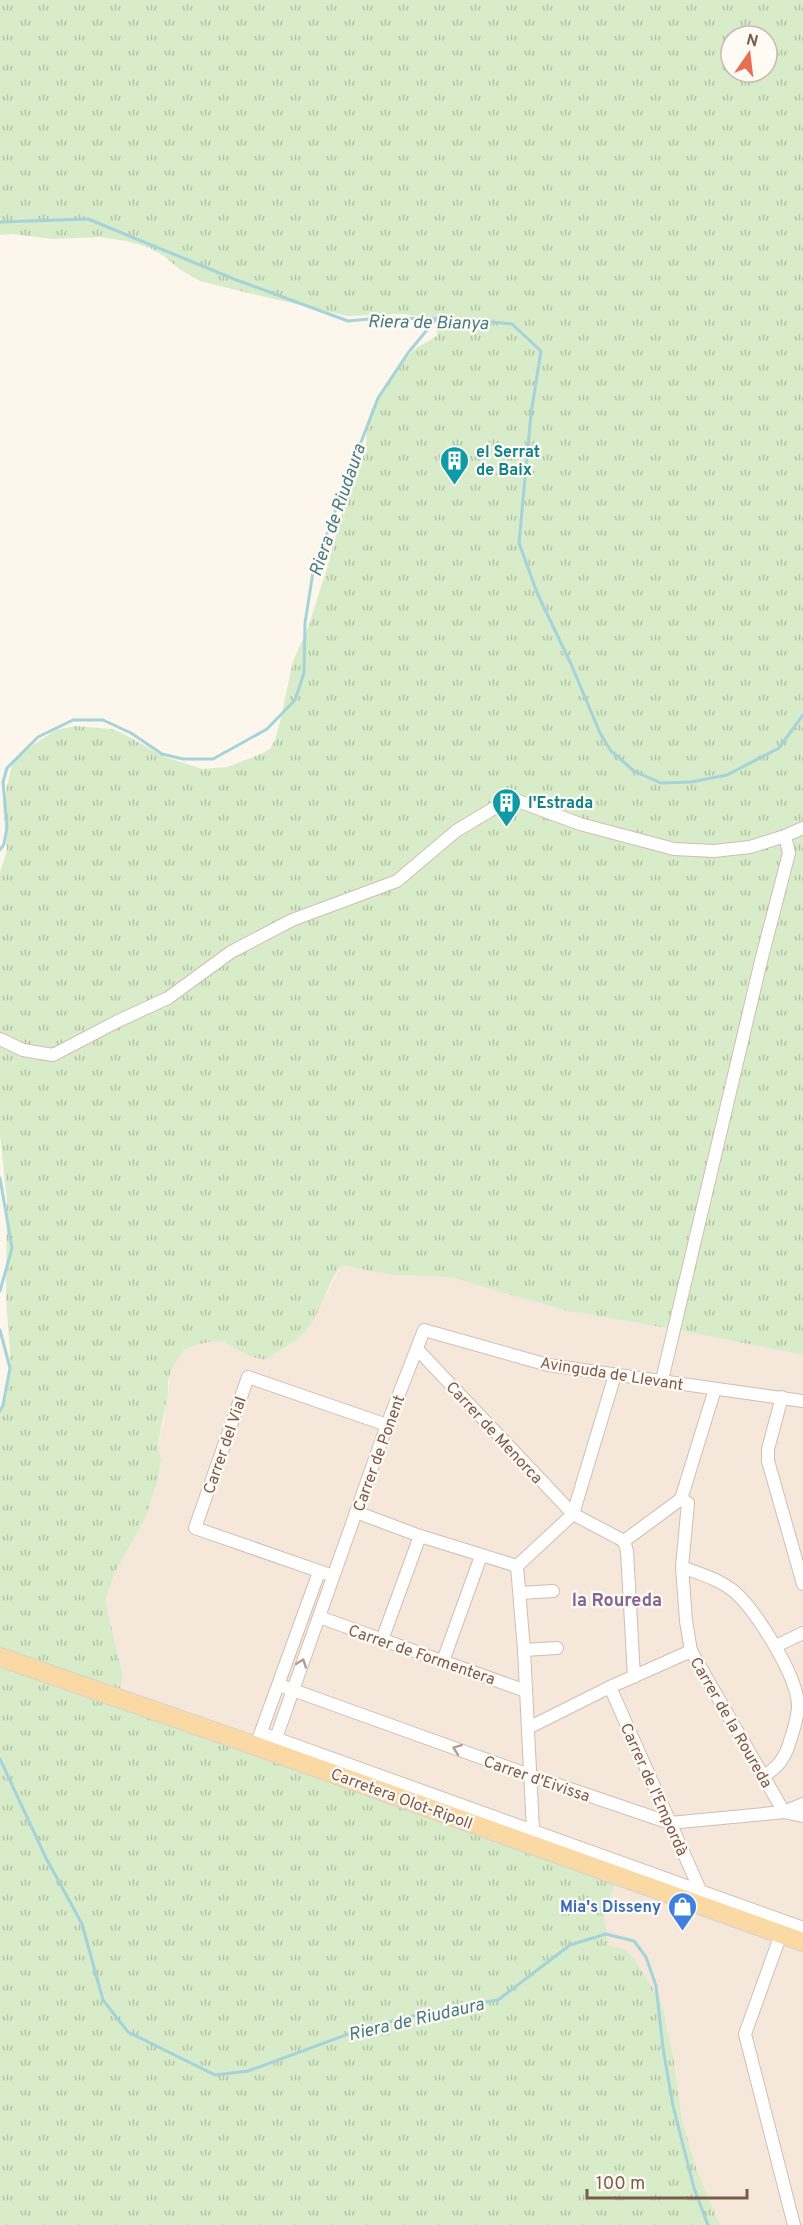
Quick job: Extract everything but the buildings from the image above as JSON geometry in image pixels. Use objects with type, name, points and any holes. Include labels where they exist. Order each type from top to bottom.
[{"type":"main road","name":"Carretera Olot-Ripoll","points":[[0,1657],[260,1734],[803,1942]]},
{"type":"street","points":[[0,1039],[23,1050],[53,1055],[168,998],[231,952],[292,920],[397,881],[456,831],[501,804],[518,801],[580,824],[674,849],[714,851],[750,847],[786,837],[803,828]]},
{"type":"street","points":[[662,1380],[761,961],[789,853],[786,837]]},
{"type":"street","name":"Avinguda de Llevant","points":[[424,1330],[548,1365],[803,1401]]},
{"type":"street","name":"Carrer de Ponent","points":[[276,1738],[387,1425],[424,1330]]},
{"type":"street","name":"Carrer de Menorca","points":[[417,1349],[573,1515]]},
{"type":"street","points":[[517,1566],[573,1515],[615,1375]]},
{"type":"street","name":"Carrer del Vial","points":[[319,1572],[195,1528],[248,1377],[387,1425]]},
{"type":"street","points":[[624,1541],[681,1499],[715,1389]]},
{"type":"street","points":[[782,1397],[768,1449],[768,1461],[803,1584]]},
{"type":"street","name":"Carrer de la Roureda","points":[[681,1499],[688,1503],[689,1510],[682,1567],[691,1651],[784,1812]]},
{"type":"street","points":[[356,1512],[420,1536],[517,1566]]},
{"type":"street","points":[[573,1515],[624,1541],[627,1551],[634,1677]]},
{"type":"street","points":[[382,1640],[420,1536]]},
{"type":"street","points":[[443,1661],[481,1556]]},
{"type":"street","points":[[517,1566],[532,1776],[533,1830]]},
{"type":"street","points":[[682,1567],[724,1583],[738,1595],[776,1646],[791,1677],[798,1704],[795,1725],[788,1748],[775,1770],[763,1776]]},
{"type":"street","points":[[333,1576],[319,1572],[260,1734],[803,1928]]},
{"type":"street","points":[[520,1593],[553,1591]]},
{"type":"street","name":"Carrer de Formentera","points":[[319,1617],[526,1691]]},
{"type":"street","points":[[776,1646],[803,1633]]},
{"type":"street","points":[[524,1650],[557,1648]]},
{"type":"street","points":[[528,1728],[610,1687],[691,1651]]},
{"type":"street","name":"Carrer d'Eivissa","points":[[279,1685],[670,1823],[784,1812],[803,1816]]},
{"type":"street","name":"Carrer de l'Empordà","points":[[610,1687],[700,1890]]},
{"type":"street","points":[[784,1812],[803,1804]]},
{"type":"street","points":[[781,1934],[745,2034],[794,2225]]},
{"type":"shaded area","points":[[342,1264],[391,1275],[450,1277],[563,1310],[803,1355],[803,2225],[720,2225],[697,2170],[682,2120],[673,2055],[662,2004],[623,1948],[609,1947],[604,1917],[616,1881],[122,1694],[120,1689],[123,1676],[105,1601],[115,1572],[145,1519],[158,1479],[161,1461],[158,1443],[164,1420],[171,1370],[184,1350],[195,1344],[213,1341],[224,1342],[242,1352],[266,1359],[276,1353],[309,1327]]},
{"type":"green space","points":[[0,0],[803,0],[803,1355],[563,1310],[450,1277],[391,1275],[342,1265],[332,1280],[311,1325],[296,1340],[266,1360],[249,1356],[224,1342],[213,1341],[184,1350],[171,1370],[168,1382],[168,1394],[158,1443],[161,1460],[158,1479],[145,1519],[115,1572],[105,1601],[123,1676],[120,1689],[122,1694],[125,1690],[515,1828],[616,1881],[604,1917],[609,1946],[623,1948],[634,1958],[662,2004],[673,2055],[682,2120],[697,2170],[720,2225],[0,2225],[0,1412],[6,1399],[11,1368],[6,1298],[7,1201],[0,1134],[0,872],[7,850],[3,804],[12,765],[24,751],[56,730],[76,726],[111,729],[165,757],[202,769],[227,767],[270,749],[280,722],[293,661],[308,628],[349,486],[362,462],[371,411],[398,366],[416,348],[437,336],[437,319],[403,314],[347,316],[200,281],[148,247],[126,241],[100,237],[53,239],[11,234],[0,235]]},
{"type":"waterway","name":"Riera de Bianya","points":[[0,222],[88,219],[234,279],[348,321],[380,318],[453,319],[512,324],[541,351],[531,414],[519,543],[538,595],[571,664],[600,733],[611,751],[634,771],[661,783],[691,782],[727,775],[779,748],[803,715]]},
{"type":"waterway","name":"Riera de Riudaura","points":[[0,850],[4,844],[7,827],[3,782],[7,768],[38,737],[73,720],[103,720],[131,733],[162,754],[183,759],[213,759],[267,729],[295,700],[304,673],[305,623],[313,572],[350,471],[378,398],[408,353],[436,319]]},
{"type":"waterway","name":"Riera de Riudaura","points":[[0,1178],[12,1248],[0,1291]]},
{"type":"waterway","name":"Riera de Riudaura","points":[[0,1330],[10,1368],[0,1411]]},
{"type":"waterway","name":"Riera de Riudaura","points":[[0,1759],[46,1858],[82,1924],[103,2000],[128,2032],[215,2075],[248,2071],[362,2029],[432,2011],[498,2000],[570,1945],[606,1934],[634,1941],[646,1957],[656,1986],[673,2106],[694,2188],[708,2225]]},
{"type":"place","name":"el Serrat de Baix","points":[[455,486]]},
{"type":"place","name":"l'Estrada","points":[[507,828]]},
{"type":"place","name":"Mia's Disseny","points":[[682,1932]]},
{"type":"district","name":"la Roureda","points":[[617,1600]]}]
